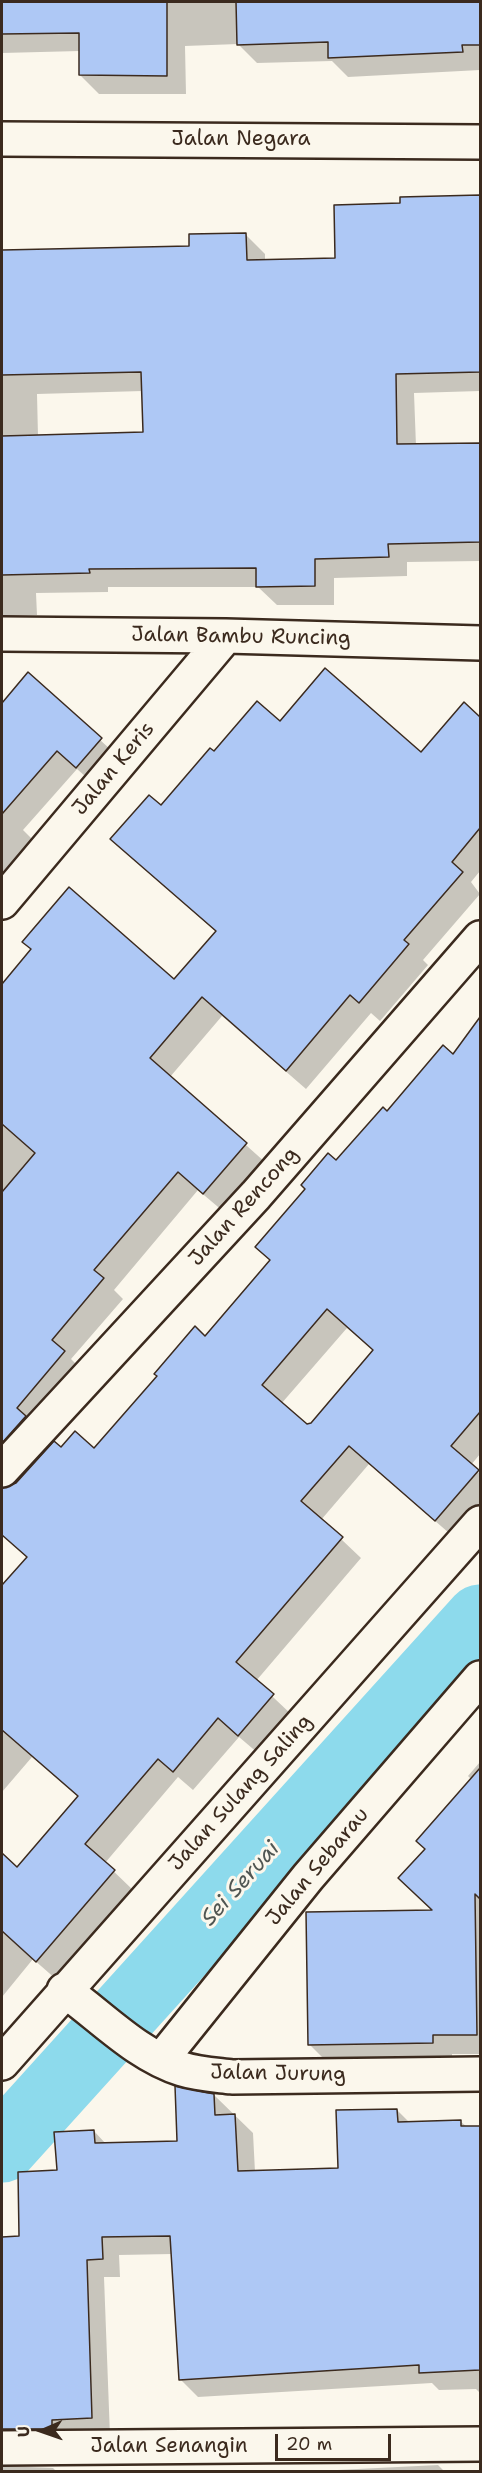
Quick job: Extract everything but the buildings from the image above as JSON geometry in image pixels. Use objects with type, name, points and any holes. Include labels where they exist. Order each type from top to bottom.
[{"type":"street","name":"Jalan Negara","points":[[2,139],[480,142]]},
{"type":"street","name":"Jalan Bambu Runcing","points":[[2,634],[226,636],[480,644]]},
{"type":"street","name":"Jalan Keris","points":[[2,902],[226,636]]},
{"type":"street","name":"Jalan Rencong","points":[[2,1470],[256,1195],[480,938]]},
{"type":"street","name":"Jalan Sulang Saling","points":[[2,2062],[74,1997],[480,1523]]},
{"type":"street","name":"Jalan Sebarau","points":[[160,2060],[308,1877],[480,1678]]},
{"type":"street","name":"Jalan Jurung","points":[[74,1997],[129,2041],[160,2060],[181,2069],[232,2077],[480,2074]]},
{"type":"street","name":"Jalan Senangin","points":[[2,2448],[480,2444]]},
{"type":"waterway","name":"Sei Seruai","points":[[2,2148],[480,1619]]}]
